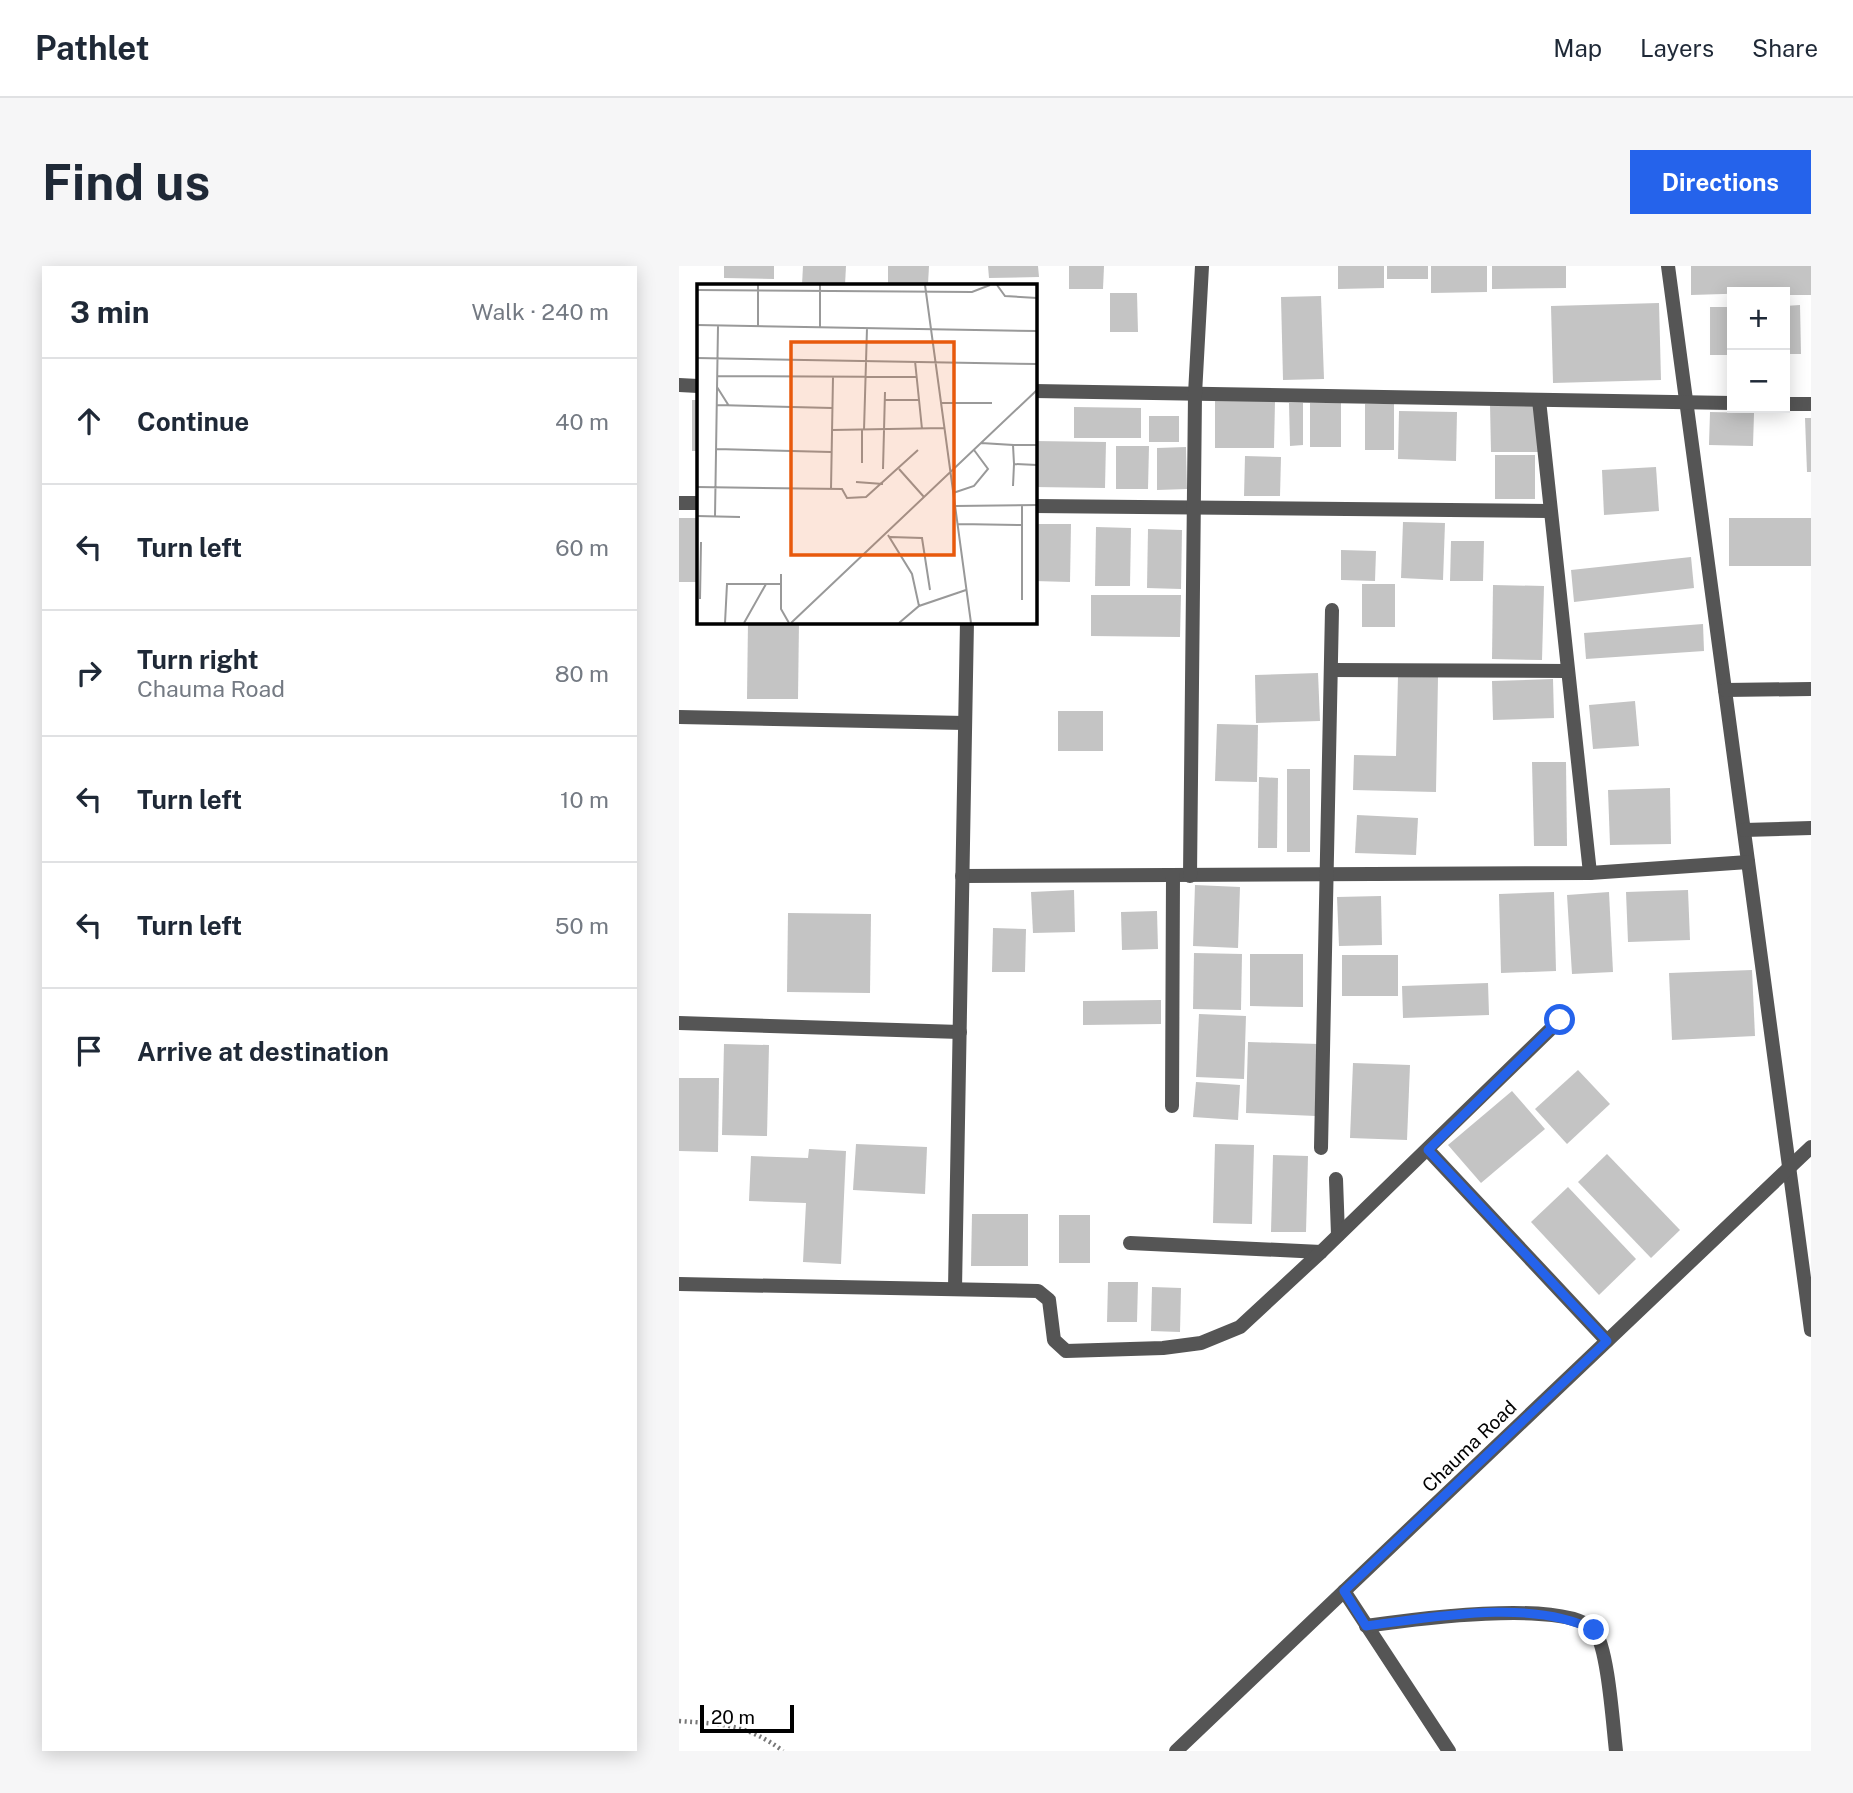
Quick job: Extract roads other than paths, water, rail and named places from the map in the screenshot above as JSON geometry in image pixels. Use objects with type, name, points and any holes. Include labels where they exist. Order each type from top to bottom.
[{"type":"street","points":[[1189,876],[1195,394],[1202,266]]},
{"type":"street","points":[[1668,266],[1788,1169],[1811,1322]]},
{"type":"street","points":[[679,385],[697,386]]},
{"type":"street","points":[[1036,391],[1727,403]]},
{"type":"street","points":[[1539,400],[1590,873]]},
{"type":"street","points":[[1790,404],[1811,404]]},
{"type":"street","points":[[679,503],[697,503]]},
{"type":"street","points":[[1036,506],[1549,511]]},
{"type":"street","points":[[1321,1148],[1332,610]]},
{"type":"street","points":[[955,1289],[967,623]]},
{"type":"street","points":[[1331,670],[1567,671]]},
{"type":"street","points":[[1725,690],[1811,689]]},
{"type":"street","points":[[679,717],[965,723]]},
{"type":"street","points":[[1744,830],[1811,828]]},
{"type":"street","points":[[962,876],[1590,873],[1748,862]]},
{"type":"street","points":[[1172,1106],[1173,876]]},
{"type":"street","points":[[679,1284],[1030,1291],[1044,1294],[1051,1306],[1054,1340],[1066,1351],[1163,1348],[1201,1343],[1240,1326],[1428,1150],[1560,1020]]},
{"type":"street","points":[[679,1023],[960,1032]]},
{"type":"street","name":"Chauma Road","points":[[1176,1751],[1811,1147]]},
{"type":"street","points":[[1428,1150],[1607,1341]]},
{"type":"street","points":[[1336,1179],[1338,1235]]},
{"type":"street","points":[[1130,1243],[1321,1252]]},
{"type":"street","points":[[1344,1591],[1450,1751]]},
{"type":"street","points":[[1366,1626],[1434,1616],[1500,1613],[1573,1619],[1594,1630],[1603,1650],[1616,1751]]}]
